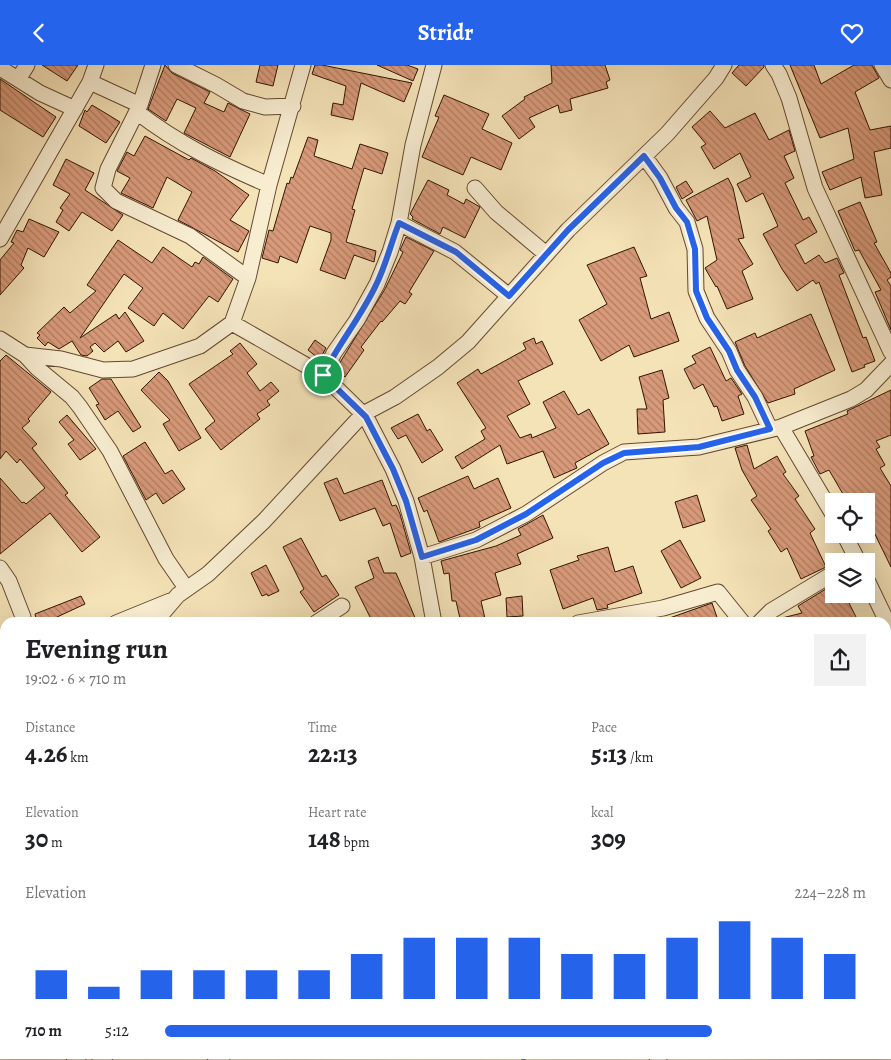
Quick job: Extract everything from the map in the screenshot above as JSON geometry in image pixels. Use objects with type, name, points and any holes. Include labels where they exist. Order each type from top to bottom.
[{"type":"street","points":[[19,78],[28,65]]},
{"type":"street","points":[[0,239],[90,82],[96,65]]},
{"type":"street","points":[[153,65],[139,109],[108,169],[103,187],[116,201],[190,237],[248,278]]},
{"type":"street","points":[[176,65],[243,101],[265,107],[293,106]]},
{"type":"street","points":[[3,346],[25,355],[61,359],[102,370],[133,369],[200,346],[232,323],[248,278],[269,185],[293,106],[303,65]]},
{"type":"street","points":[[323,375],[334,353],[357,320],[377,284],[399,223],[413,145],[434,65]]},
{"type":"street","points":[[159,617],[171,601],[186,588],[208,574],[264,521],[363,413],[395,397],[438,367],[468,341],[546,254],[608,189],[644,156],[704,92],[724,65]]},
{"type":"street","points":[[773,65],[780,74],[789,98],[815,188],[891,352]]},
{"type":"street","points":[[882,65],[891,79]]},
{"type":"street","points":[[0,68],[19,78],[40,93],[75,109]]},
{"type":"street","points":[[90,82],[139,109],[161,130],[213,161],[269,185]]},
{"type":"street","points":[[644,156],[660,178],[676,208],[687,222],[695,249],[696,291],[707,318],[729,351],[737,370],[825,503]]},
{"type":"street","points":[[475,189],[496,212],[546,254]]},
{"type":"street","points":[[399,223],[456,252],[509,296]]},
{"type":"street","points":[[232,323],[323,375],[363,413],[393,469],[406,501],[422,557],[433,617]]},
{"type":"street","points":[[25,355],[80,407],[110,451],[166,559],[186,588]]},
{"type":"street","points":[[422,557],[476,540],[518,518],[603,463],[624,453],[699,447],[776,428],[851,399],[866,390],[891,364]]},
{"type":"street","points":[[0,568],[9,581],[23,617]]},
{"type":"street","points":[[765,617],[771,611],[825,578]]},
{"type":"street","points":[[612,617],[664,608],[718,592],[738,617]]},
{"type":"street","points":[[875,597],[885,617]]},
{"type":"street","points":[[131,617],[171,601]]},
{"type":"street","points":[[325,617],[342,606]]},
{"type":"building","points":[[42,65],[78,65],[67,81]]},
{"type":"building","points":[[165,65],[172,73],[210,92],[204,103],[224,112],[228,103],[250,114],[230,157],[184,133],[196,108],[177,99],[166,121],[148,109]]},
{"type":"building","points":[[260,65],[278,65],[273,86],[256,82]]},
{"type":"building","points":[[315,65],[412,83],[404,102],[361,83],[353,120],[331,115],[333,103],[343,105],[346,86],[312,74]]},
{"type":"building","points":[[377,65],[407,65],[418,69],[413,81]]},
{"type":"building","points":[[551,65],[605,65],[610,80],[606,82],[608,88],[570,99],[572,110],[560,113],[558,105],[529,118],[535,127],[519,139],[502,116],[525,99],[524,97],[552,83]]},
{"type":"building","points":[[739,65],[764,65],[764,67],[746,86],[732,73]]},
{"type":"building","points":[[790,65],[814,65],[821,84],[854,65],[872,65],[879,78],[855,92],[870,130],[891,126],[891,148],[874,152],[882,195],[865,198],[861,177],[830,190],[822,172],[854,159],[848,128],[820,138]]},
{"type":"building","points":[[0,79],[56,117],[43,137],[0,110]]},
{"type":"building","points":[[444,95],[489,114],[482,129],[512,143],[501,170],[471,157],[463,175],[422,157],[439,117],[435,116]]},
{"type":"building","points":[[92,105],[120,122],[106,143],[79,126],[85,110],[87,112]]},
{"type":"building","points":[[710,111],[725,128],[755,113],[769,140],[789,130],[795,151],[784,156],[794,178],[785,183],[803,220],[809,217],[817,232],[795,245],[805,264],[819,255],[825,263],[837,258],[844,273],[839,275],[863,338],[866,337],[875,361],[852,372],[819,282],[816,284],[813,280],[797,291],[782,269],[763,234],[778,226],[763,193],[746,202],[737,184],[751,177],[740,153],[714,169],[701,147],[706,144],[692,127]]},
{"type":"building","points":[[145,136],[189,160],[191,158],[215,171],[249,195],[230,220],[249,231],[238,252],[178,220],[192,192],[167,177],[153,208],[121,193],[130,178],[117,171],[127,152],[134,156]]},
{"type":"building","points":[[308,137],[318,140],[314,156],[352,169],[360,144],[388,153],[382,174],[364,168],[352,209],[355,210],[346,242],[376,251],[374,262],[354,255],[345,279],[320,270],[331,240],[331,233],[310,226],[297,263],[280,256],[278,263],[262,258],[269,230],[273,231],[287,183],[289,184],[291,177],[293,178]]},
{"type":"building","points":[[66,159],[94,173],[85,190],[123,215],[112,231],[82,212],[69,231],[56,222],[63,210],[60,208],[70,194],[53,185]]},
{"type":"building","points":[[728,178],[733,188],[744,238],[738,239],[753,264],[742,271],[753,299],[727,309],[717,286],[705,268],[717,260],[707,216],[697,221],[686,200]]},
{"type":"building","points":[[428,180],[449,190],[447,195],[464,204],[466,199],[480,207],[465,238],[443,227],[440,234],[412,219],[413,217],[410,214]]},
{"type":"building","points":[[686,181],[693,192],[682,199],[676,187]]},
{"type":"building","points":[[860,202],[877,242],[874,243],[891,273],[891,277],[887,280],[891,286],[891,330],[875,292],[881,290],[859,250],[855,251],[838,211]]},
{"type":"building","points":[[29,219],[59,232],[44,257],[28,248],[21,265],[24,268],[0,295],[0,260],[14,243],[11,242],[17,230],[23,232]]},
{"type":"building","points":[[406,237],[434,251],[409,292],[412,294],[405,304],[400,301],[381,321],[361,347],[364,350],[345,377],[336,369],[385,289],[403,252],[400,250]]},
{"type":"building","points":[[118,240],[152,263],[163,247],[192,267],[195,262],[199,264],[203,257],[233,279],[218,302],[209,296],[183,329],[163,313],[154,326],[128,308],[143,288],[124,274],[80,338],[116,314],[119,319],[125,312],[144,341],[126,352],[118,341],[104,352],[95,343],[90,347],[93,351],[87,356],[81,355],[72,341],[59,349],[48,342],[45,346],[37,338],[40,335],[37,333],[64,307],[70,313],[96,291],[87,285]]},
{"type":"building","points":[[634,247],[647,276],[640,278],[651,319],[669,312],[679,341],[634,357],[629,345],[601,361],[579,320],[607,304],[587,265]]},
{"type":"building","points":[[811,314],[835,370],[794,389],[795,394],[768,403],[745,366],[735,342],[755,333],[757,338]]},
{"type":"building","points":[[534,338],[536,344],[542,341],[553,364],[518,381],[530,404],[507,416],[520,438],[531,434],[532,438],[556,428],[543,402],[564,391],[578,415],[589,409],[609,444],[575,463],[577,468],[554,478],[543,451],[507,464],[500,445],[462,469],[455,457],[485,439],[481,431],[486,428],[457,383],[478,369],[481,374],[521,352],[526,349],[523,343]]},
{"type":"building","points":[[315,340],[326,348],[321,357],[319,356],[318,358],[308,350]]},
{"type":"building","points":[[240,343],[257,364],[247,373],[260,391],[271,382],[279,391],[267,401],[270,405],[257,414],[260,419],[221,450],[205,429],[215,421],[189,384],[233,354],[230,351]]},
{"type":"building","points":[[710,347],[726,381],[731,378],[742,394],[738,396],[744,414],[722,421],[717,406],[714,407],[703,384],[694,389],[684,369],[696,363],[692,356]]},
{"type":"building","points":[[6,355],[51,392],[28,419],[30,421],[22,428],[37,444],[32,448],[68,493],[65,495],[100,537],[82,552],[50,513],[0,554],[0,478],[22,503],[26,504],[45,488],[20,459],[17,463],[6,451],[0,459],[0,361]]},
{"type":"building","points":[[662,370],[669,398],[663,400],[665,432],[638,434],[637,409],[647,409],[639,377]]},
{"type":"building","points":[[159,372],[168,381],[201,438],[179,451],[163,424],[170,420],[141,390]]},
{"type":"building","points":[[102,379],[111,379],[141,427],[133,432],[118,411],[105,420],[96,405],[99,404],[89,388]]},
{"type":"building","points":[[891,390],[891,435],[876,441],[880,447],[876,449],[885,465],[880,468],[891,486],[891,567],[875,534],[875,493],[842,493],[829,470],[820,474],[811,457],[814,456],[805,431],[848,414],[847,411]]},
{"type":"building","points":[[418,414],[427,431],[430,429],[443,450],[422,463],[406,435],[398,439],[391,428]]},
{"type":"building","points":[[67,415],[96,449],[80,460],[68,444],[74,440],[59,422]]},
{"type":"building","points":[[145,442],[165,474],[172,470],[185,489],[163,504],[156,493],[146,500],[123,456]]},
{"type":"building","points":[[747,445],[754,469],[777,456],[786,472],[783,474],[799,496],[795,499],[815,529],[810,533],[825,567],[801,579],[787,548],[781,552],[768,531],[771,529],[751,500],[757,496],[742,470],[735,448]]},
{"type":"building","points":[[468,476],[474,489],[498,478],[511,508],[479,522],[480,527],[439,542],[427,510],[424,512],[418,498]]},
{"type":"building","points":[[337,478],[344,494],[382,480],[392,506],[396,505],[400,514],[411,553],[401,557],[390,523],[383,526],[375,508],[340,521],[324,483]]},
{"type":"building","points":[[697,495],[705,521],[683,528],[675,502]]},
{"type":"building","points":[[543,515],[553,538],[517,554],[521,564],[495,573],[501,595],[481,601],[485,617],[460,617],[456,601],[452,601],[449,573],[444,574],[441,561],[496,546],[521,535],[518,529]]},
{"type":"building","points":[[301,538],[322,577],[326,575],[339,595],[314,612],[300,592],[304,589],[283,547]]},
{"type":"building","points":[[680,540],[701,578],[681,588],[661,551]]},
{"type":"building","points":[[608,547],[615,572],[633,566],[642,593],[607,605],[608,608],[597,610],[593,598],[563,609],[550,570],[579,560],[577,556]]},
{"type":"building","points":[[378,557],[384,573],[396,573],[415,617],[370,617],[355,587],[374,578],[368,561]]},
{"type":"building","points":[[266,565],[279,591],[268,596],[267,594],[262,596],[251,573]]},
{"type":"building","points":[[825,590],[825,603],[849,603],[856,617],[786,617],[802,613],[798,606]]},
{"type":"building","points":[[81,596],[85,604],[57,617],[36,617],[35,614]]},
{"type":"building","points":[[522,596],[523,616],[507,617],[506,598]]},
{"type":"building","points":[[712,603],[717,617],[672,617]]},
{"type":"route","points":[[644,156],[660,178],[676,208],[687,222],[693,236],[697,264],[696,291],[707,318],[729,351],[737,370],[755,397],[770,429],[699,447],[624,453],[603,463],[526,514],[476,540],[422,557],[406,501],[393,469],[366,417],[323,375],[334,353],[357,320],[377,284],[399,223],[456,252],[509,296],[568,230],[644,156]]}]
